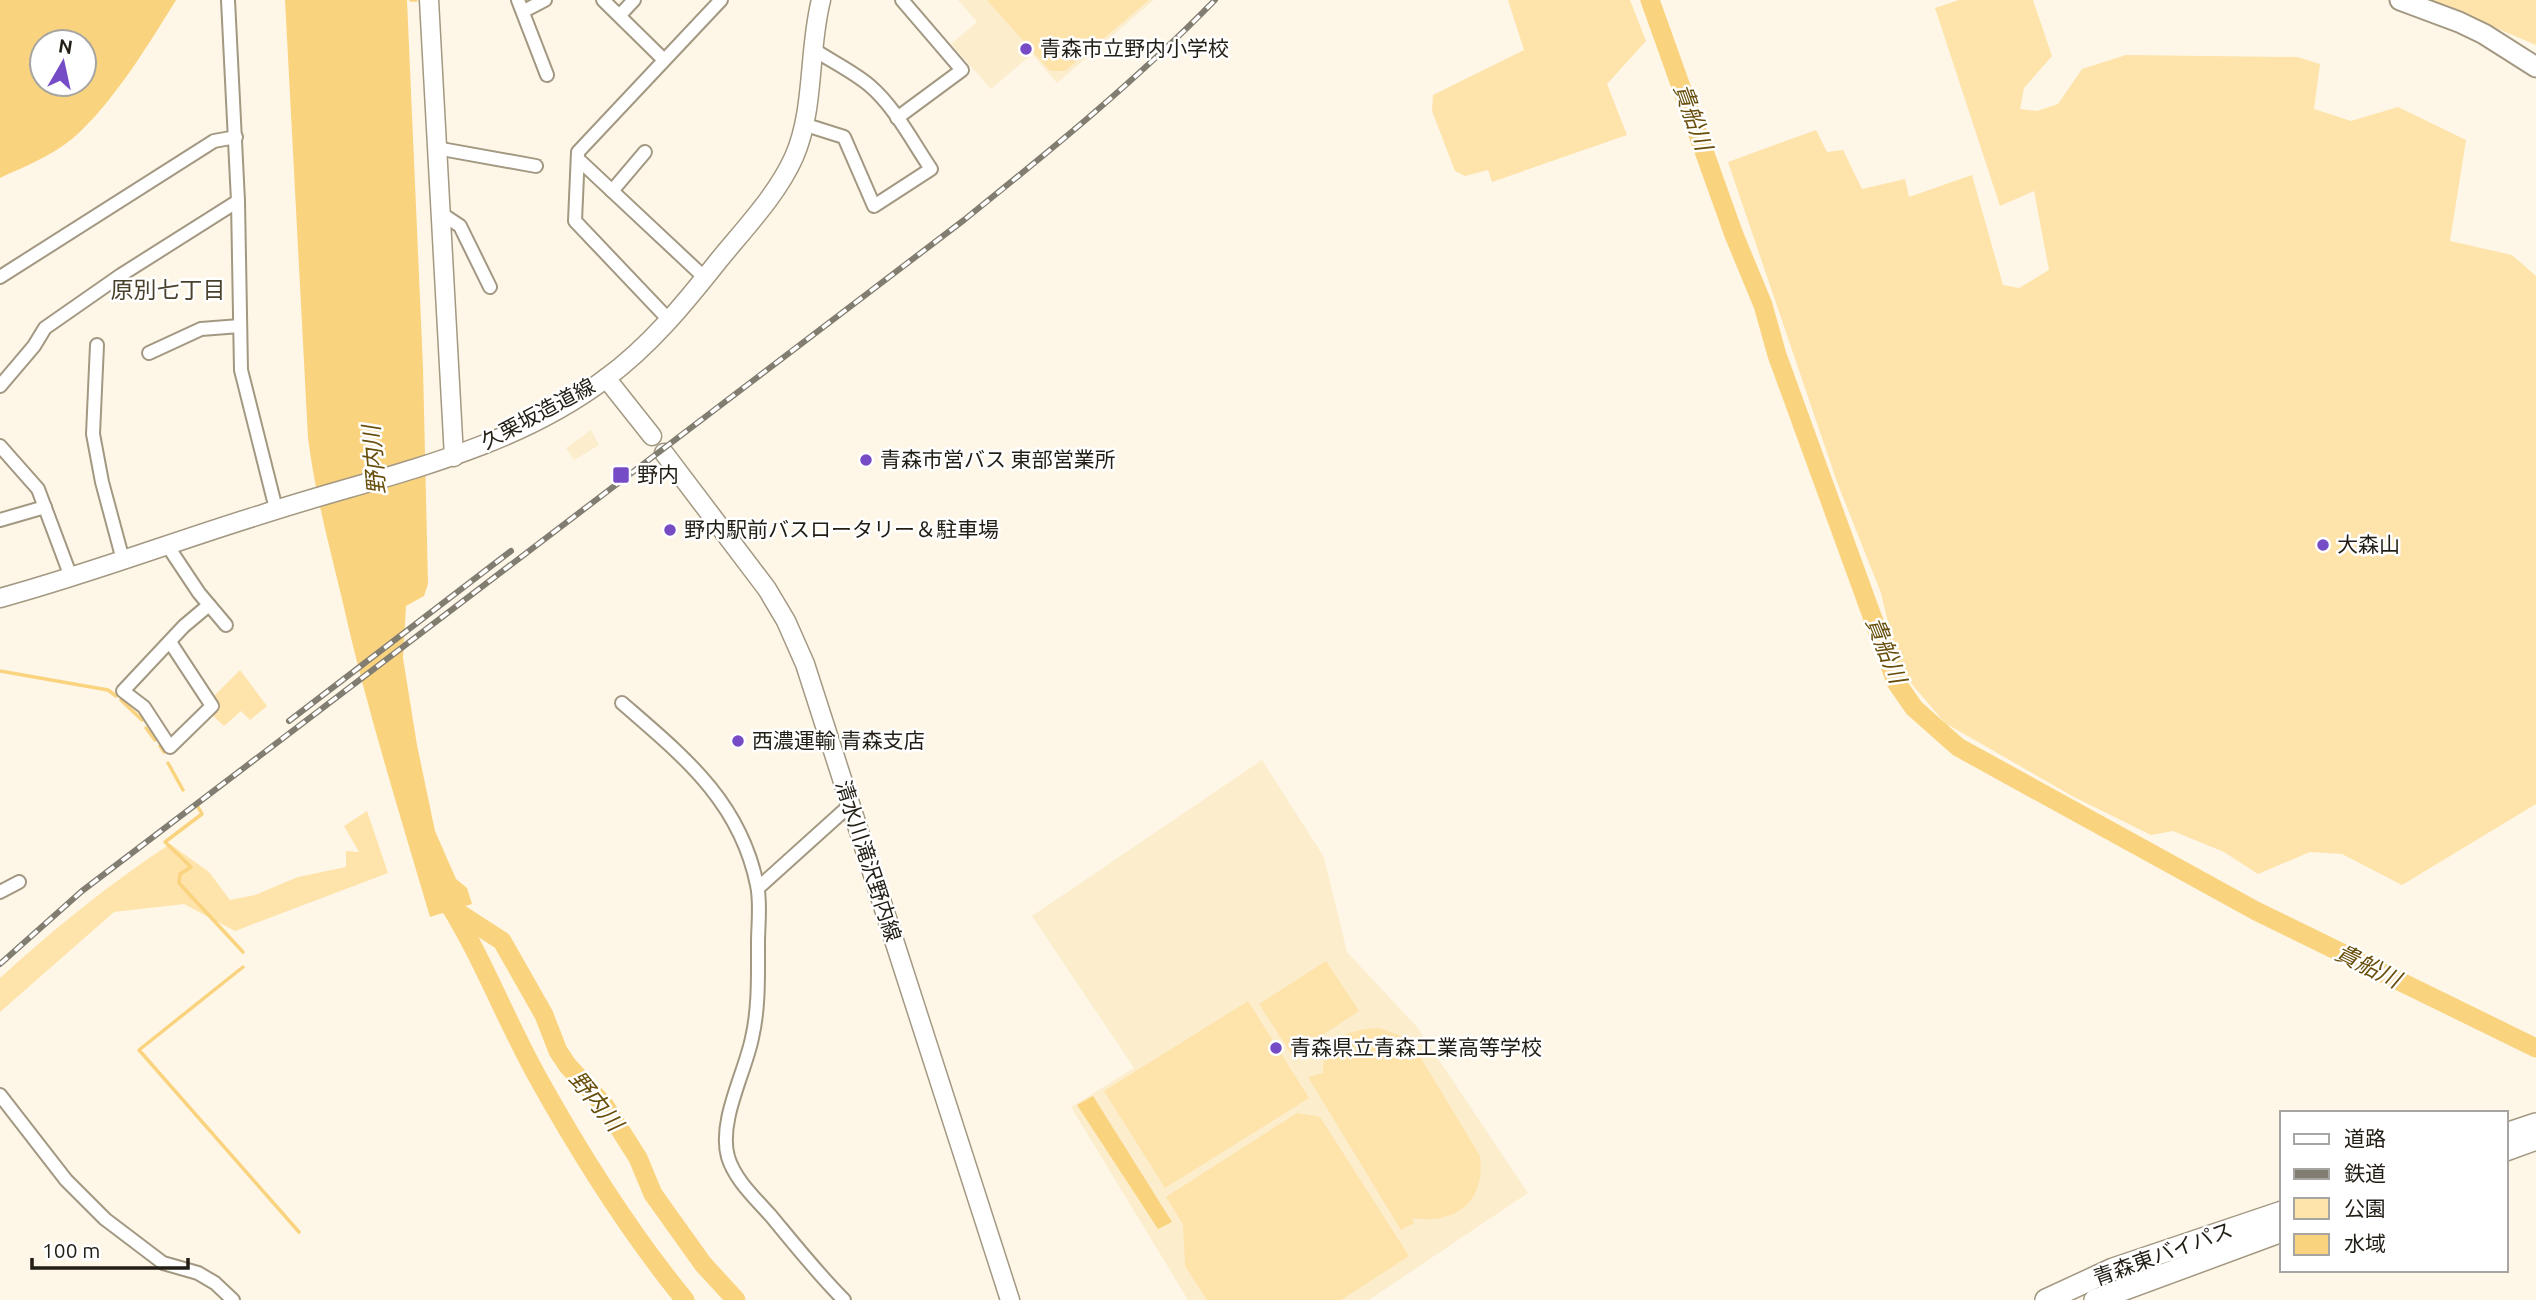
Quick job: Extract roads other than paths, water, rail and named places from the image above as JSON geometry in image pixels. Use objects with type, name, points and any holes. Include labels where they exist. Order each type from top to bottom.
[{"type":"highway","points":[[2508,1133],[2536,1124]]},
{"type":"highway","points":[[2508,1149],[2536,1139]]},
{"type":"highway","name":"青森東バイパス","points":[[2046,1300],[2113,1269],[2280,1213]]},
{"type":"highway","name":"青森東バイパス","points":[[2095,1300],[2280,1232]]},
{"type":"main road","points":[[429,0],[447,459]]},
{"type":"main road","name":"久栗坂造道線","points":[[0,598],[276,509],[447,459],[505,436],[606,378],[670,321],[773,192],[793,160],[803,124],[821,0]]},
{"type":"main road","points":[[2400,0],[2484,34],[2536,67]]},
{"type":"main road","points":[[606,378],[652,436]]},
{"type":"main road","name":"清水川滝沢野内線","points":[[664,453],[767,589],[786,621],[805,664],[1010,1300]]},
{"type":"street","points":[[228,0],[236,136],[242,370],[247,401],[276,509]]},
{"type":"street","points":[[545,0],[521,5],[547,75]]},
{"type":"street","points":[[603,0],[664,60]]},
{"type":"street","points":[[620,15],[634,0]]},
{"type":"street","points":[[670,321],[575,221],[578,152],[721,0]]},
{"type":"street","points":[[897,118],[962,70],[902,0]]},
{"type":"street","points":[[803,124],[844,137],[874,206],[931,169],[897,118],[868,84],[813,49]]},
{"type":"street","points":[[0,277],[214,141],[236,136]]},
{"type":"street","points":[[436,148],[537,166]]},
{"type":"street","points":[[612,191],[645,152]]},
{"type":"street","points":[[578,159],[705,278]]},
{"type":"street","points":[[0,386],[34,346],[45,328],[121,275],[238,201]]},
{"type":"street","points":[[439,212],[460,226],[490,287]]},
{"type":"street","points":[[149,353],[201,329],[240,326]]},
{"type":"street","points":[[97,345],[93,434],[122,560]]},
{"type":"street","points":[[1,449],[38,489],[71,577]]},
{"type":"street","points":[[0,520],[45,507]]},
{"type":"street","points":[[167,545],[226,625]]},
{"type":"street","points":[[170,642],[212,706],[170,747],[144,707],[123,691],[184,626],[209,604]]},
{"type":"street","points":[[622,703],[696,769],[728,808],[741,835],[758,888],[758,969],[752,1040],[734,1095],[727,1141],[728,1156],[738,1179],[844,1300]]},
{"type":"street","points":[[758,888],[849,806]]},
{"type":"street","points":[[0,892],[19,882]]},
{"type":"street","points":[[0,1095],[66,1180],[105,1219],[163,1263],[198,1273],[215,1283],[233,1300]]},
{"type":"water","points":[[0,0],[176,0],[154,36],[101,110],[72,139],[37,161],[0,178]]},
{"type":"water","points":[[285,0],[407,0],[423,367],[428,584],[424,596],[406,606],[403,658],[435,831],[456,879],[467,888],[472,904],[430,917],[362,679],[311,458]]},
{"type":"water","points":[[1093,1096],[1172,1222],[1158,1229],[1077,1105]]},
{"type":"waterway","points":[[411,0],[416,0]]},
{"type":"waterway","name":"貴船川","points":[[1650,0],[1734,235],[1763,305],[1777,355],[1896,682],[1914,708],[1958,747],[2256,911],[2536,1048]]},
{"type":"waterway","points":[[0,671],[108,690],[116,696]]},
{"type":"waterway","points":[[121,700],[142,720]]},
{"type":"waterway","points":[[146,728],[155,740]]},
{"type":"waterway","points":[[160,746],[164,752]]},
{"type":"waterway","points":[[168,763],[183,790]]},
{"type":"waterway","points":[[198,807],[202,814],[165,842],[191,867],[180,874],[179,883],[243,952]]},
{"type":"waterway","name":"野内川","points":[[439,889],[479,958],[525,1054],[571,1136],[625,1220],[685,1300]]},
{"type":"waterway","name":"野内川","points":[[454,910],[502,941],[544,1015],[558,1051],[568,1066],[605,1106],[638,1158],[653,1194],[703,1264],[736,1300]]},
{"type":"waterway","points":[[243,967],[139,1050],[299,1232]]},
{"type":"railway","points":[[0,964],[82,891],[964,220],[1124,86],[1215,0]]},
{"type":"railway","points":[[289,721],[511,551]]},
{"type":"place","name":"青森市立野内小学校","points":[[1026,49]]},
{"type":"place","name":"青森市営バス 東部営業所","points":[[866,460]]},
{"type":"place","name":"野内","points":[[621,475]]},
{"type":"place","name":"野内駅前バスロータリー＆駐車場","points":[[670,530]]},
{"type":"place","name":"大森山","points":[[2323,545]]},
{"type":"place","name":"西濃運輸 青森支店","points":[[738,741]]},
{"type":"place","name":"青森県立青森工業高等学校","points":[[1276,1048]]},
{"type":"district","name":"原別七丁目","points":[[168,290]]}]
